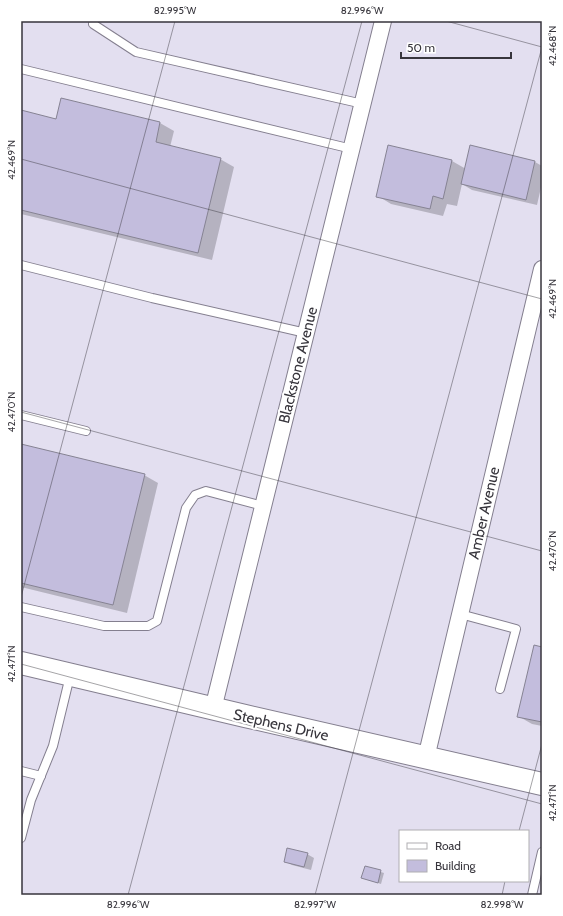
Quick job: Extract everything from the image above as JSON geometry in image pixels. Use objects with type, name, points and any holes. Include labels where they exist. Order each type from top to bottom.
[{"type":"street","name":"Blackstone Avenue","points":[[213,709],[383,21]]},
{"type":"street","name":"Amber Avenue","points":[[426,758],[460,614],[538,305],[542,269]]},
{"type":"street","name":"Stephens Drive","points":[[21,663],[213,709],[542,784]]},
{"type":"lane","points":[[94,21],[93,24],[136,52],[363,104]]},
{"type":"lane","points":[[21,69],[352,149]]},
{"type":"lane","points":[[21,266],[306,333]]},
{"type":"lane","points":[[21,415],[86,431]]},
{"type":"lane","points":[[21,607],[104,626],[148,626],[157,621],[186,508],[195,494],[206,491],[264,506]]},
{"type":"lane","points":[[460,614],[516,629],[500,689]]},
{"type":"lane","points":[[21,838],[31,800],[54,746],[70,675]]},
{"type":"lane","points":[[21,771],[41,776]]},
{"type":"lane","points":[[532,895],[542,852]]},
{"type":"building","points":[[61,98],[160,122],[156,142],[221,158],[198,253],[21,210],[21,110],[56,119]]},
{"type":"building","points":[[388,145],[452,160],[443,199],[433,196],[430,209],[376,197]]},
{"type":"building","points":[[470,145],[535,161],[526,200],[461,184]]},
{"type":"building","points":[[21,444],[145,474],[113,605],[21,583]]},
{"type":"building","points":[[534,645],[542,647],[542,722],[517,717]]},
{"type":"building","points":[[287,848],[308,853],[304,867],[284,862]]},
{"type":"building","points":[[365,866],[381,870],[378,883],[361,878]]}]
